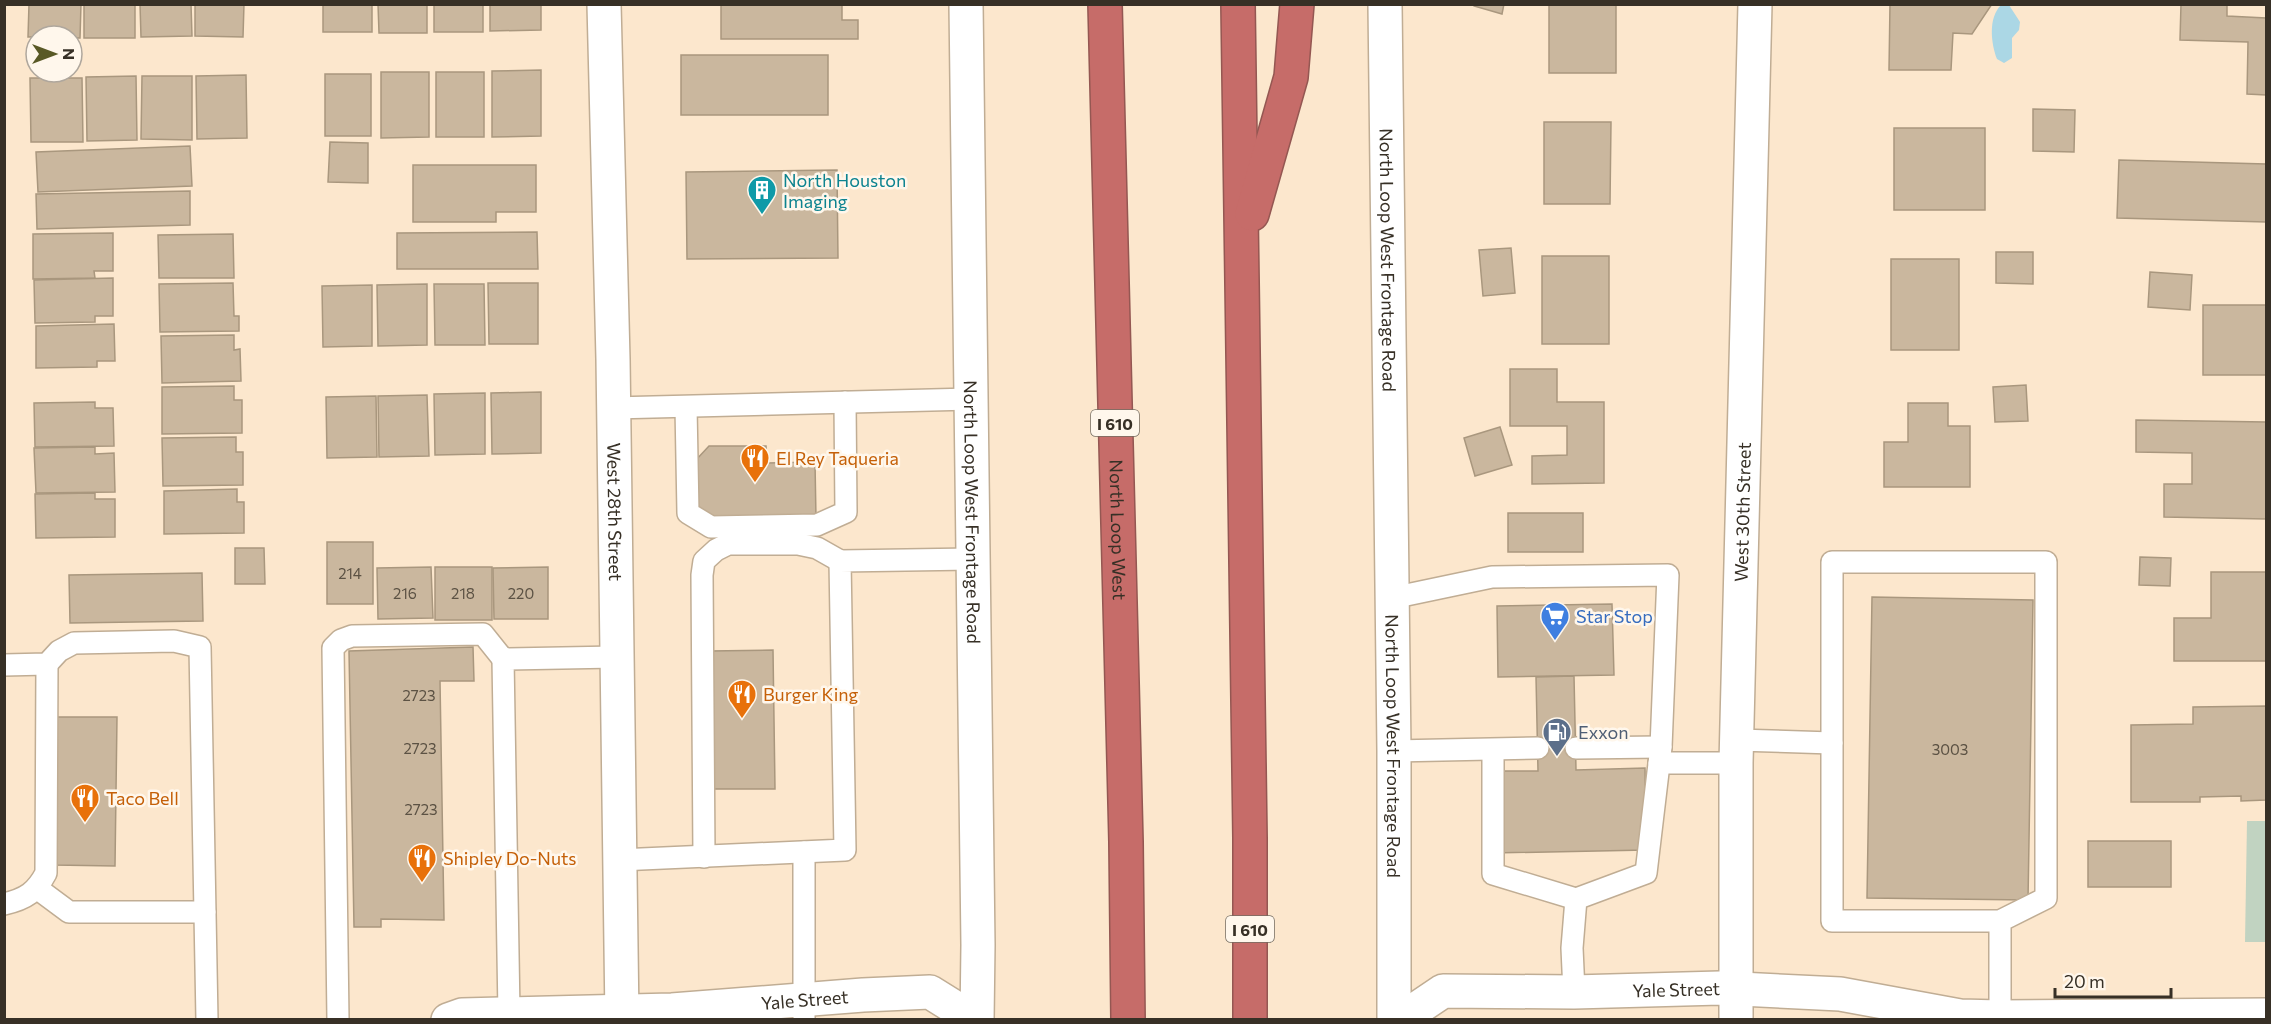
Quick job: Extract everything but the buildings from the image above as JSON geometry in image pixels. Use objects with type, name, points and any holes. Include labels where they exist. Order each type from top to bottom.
[{"type":"highway","name":"North Loop West","points":[[1105,4],[1126,842],[1128,1020]]},
{"type":"highway","name":"I 610","points":[[1238,4],[1243,244],[1250,1020]]},
{"type":"highway","points":[[1243,244],[1291,77],[1297,4]]},
{"type":"main road","name":"West 28th Street","points":[[604,4],[613,408],[622,1015]]},
{"type":"main road","name":"North Loop West Frontage Road","points":[[966,4],[978,945],[976,1020]]},
{"type":"main road","name":"North Loop West Frontage Road","points":[[1385,4],[1394,751],[1394,1020]]},
{"type":"main road","name":"West 30th Street","points":[[1735,1004],[1737,752],[1755,4]]},
{"type":"main road","name":"Yale Street","points":[[1400,1020],[1443,991],[1574,993],[1735,1004],[1840,994],[1953,1018],[2266,1015]]},
{"type":"main road","name":"Yale Street","points":[[448,1020],[462,1015],[509,1013],[672,1015],[805,1009],[930,993],[976,1020]]},
{"type":"lane","points":[[613,408],[971,399]]},
{"type":"lane","points":[[686,407],[688,513],[711,527],[817,525],[846,512],[845,402]]},
{"type":"lane","points":[[704,857],[702,575],[704,561],[716,550],[728,544],[798,544],[817,548],[840,561],[972,559]]},
{"type":"lane","points":[[619,860],[845,850],[840,561]]},
{"type":"lane","points":[[1832,561],[2046,562],[2046,898],[2000,921],[1832,921],[1832,561]]},
{"type":"lane","points":[[1392,598],[1492,577],[1668,575],[1660,755],[1646,873],[1576,899],[1494,874],[1493,750]]},
{"type":"lane","points":[[338,1020],[333,648],[341,640],[352,636],[483,634],[503,659],[509,1013]]},
{"type":"lane","points":[[4,904],[17,902],[38,889],[46,873],[47,664],[59,651],[74,643],[174,641],[200,648],[207,1020]]},
{"type":"lane","points":[[503,659],[616,657]]},
{"type":"lane","points":[[4,665],[47,664]]},
{"type":"lane","points":[[1576,748],[1660,755],[1737,752],[1832,743]]},
{"type":"lane","points":[[1394,751],[1538,748]]},
{"type":"lane","points":[[804,852],[805,1009]]},
{"type":"lane","points":[[38,889],[69,912],[205,912]]},
{"type":"lane","points":[[1574,993],[1572,948],[1576,899]]},
{"type":"lane","points":[[2000,921],[2000,1018]]},
{"type":"green space","points":[[2247,821],[2266,821],[2266,942],[2245,942]]},
{"type":"water","points":[[2001,5],[2009,5],[2020,22],[2019,30],[2012,38],[2012,58],[2004,63],[1997,59],[1992,38],[1992,24]]},
{"type":"place","name":"North Houston Imaging","points":[[762,216]]},
{"type":"place","name":"El Rey Taqueria","points":[[755,484]]},
{"type":"place","name":"Star Stop","points":[[1555,642]]},
{"type":"place","name":"Burger King","points":[[742,720]]},
{"type":"place","name":"Exxon","points":[[1557,758]]},
{"type":"place","name":"Taco Bell","points":[[85,824]]},
{"type":"place","name":"Shipley Do-Nuts","points":[[422,884]]}]
